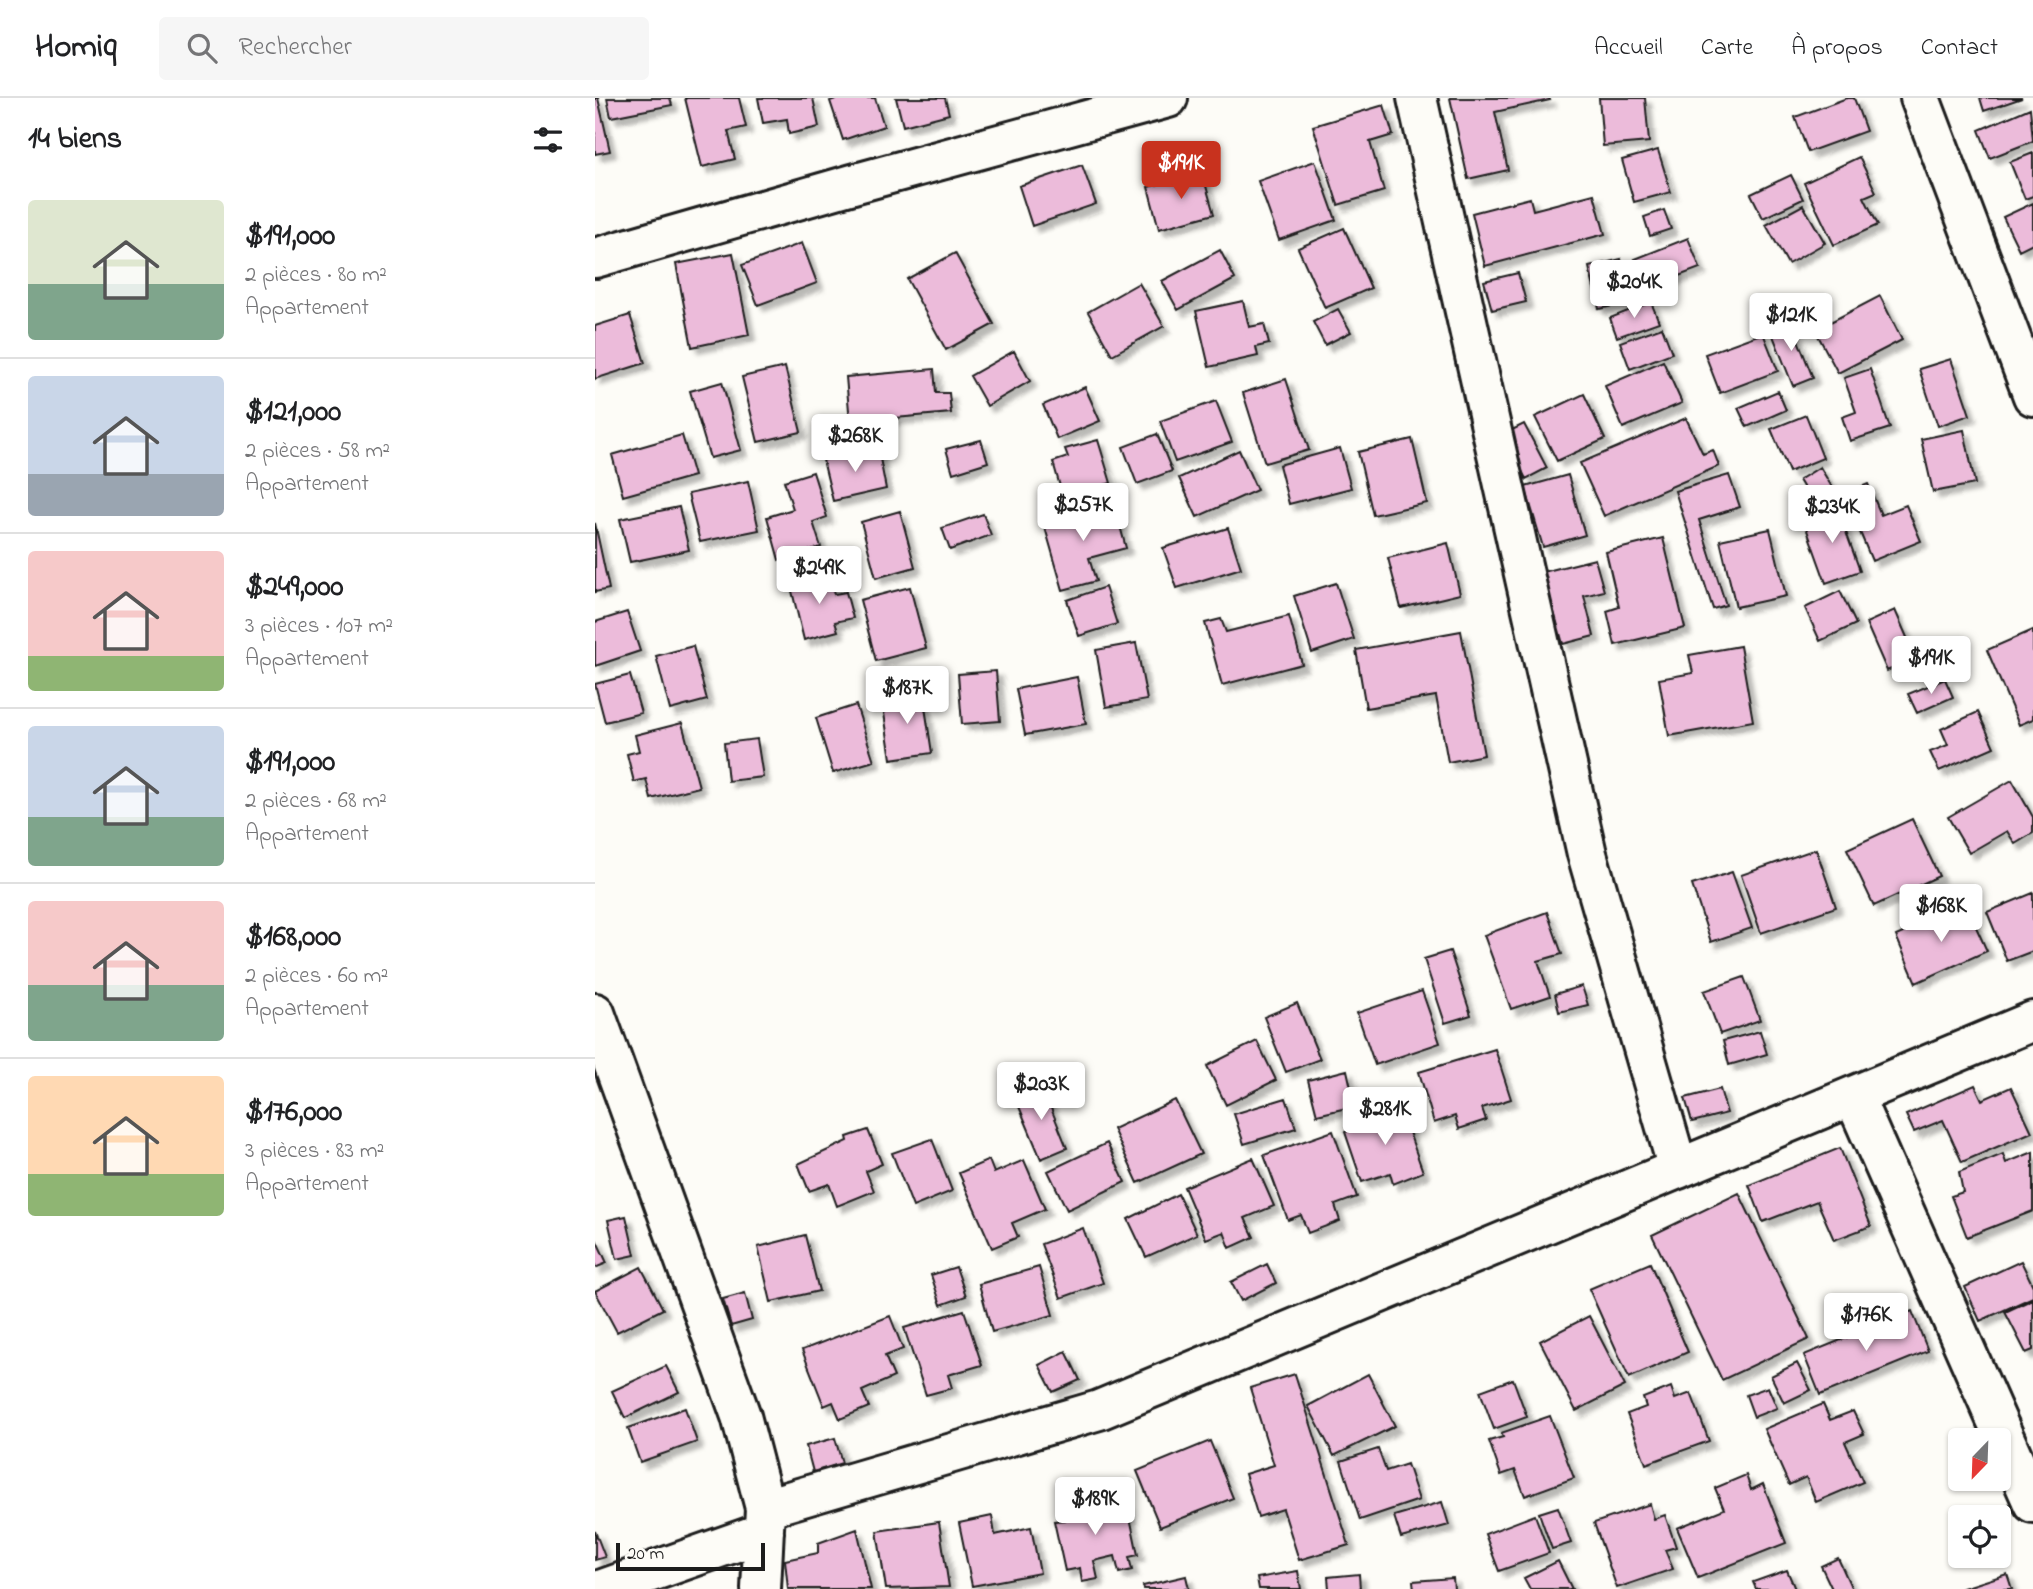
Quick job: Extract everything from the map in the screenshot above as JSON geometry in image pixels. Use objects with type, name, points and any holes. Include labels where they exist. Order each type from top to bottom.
[{"type":"street","points":[[595,258],[1168,98]]},
{"type":"street","points":[[1417,98],[1587,854],[1678,1169]]},
{"type":"street","points":[[1920,98],[2033,396]]},
{"type":"street","points":[[595,1013],[741,1416],[764,1520],[761,1589]]},
{"type":"street","points":[[603,1589],[764,1520],[1099,1410],[2033,1021]]},
{"type":"street","points":[[1854,1097],[2033,1503]]},
{"type":"building","points":[[595,98],[598,98],[610,151],[595,154]]},
{"type":"building","points":[[607,98],[670,98],[672,105],[611,117]]},
{"type":"building","points":[[685,98],[739,98],[746,127],[728,131],[735,159],[702,167]]},
{"type":"building","points":[[758,98],[813,98],[819,127],[789,134],[787,119],[763,123]]},
{"type":"building","points":[[838,98],[875,98],[884,126],[843,140],[830,101]]},
{"type":"building","points":[[896,98],[945,98],[949,114],[903,126]]},
{"type":"building","points":[[1450,98],[1550,100],[1495,112],[1508,170],[1468,179]]},
{"type":"building","points":[[1599,98],[1645,98],[1649,142],[1603,146]]},
{"type":"building","points":[[1847,98],[1854,98],[1866,131],[1808,152],[1795,117]]},
{"type":"building","points":[[1980,98],[2022,98],[1984,111]]},
{"type":"building","points":[[1384,105],[1393,135],[1370,142],[1384,191],[1338,205],[1313,126]]},
{"type":"building","points":[[2030,108],[2033,141],[1990,158],[1979,130]]},
{"type":"building","points":[[1658,150],[1671,192],[1634,202],[1622,160]]},
{"type":"building","points":[[2033,153],[2033,196],[2025,199],[2010,162]]},
{"type":"building","points":[[1859,157],[1876,192],[1864,197],[1878,225],[1834,245],[1804,183]]},
{"type":"building","points":[[1315,161],[1336,220],[1279,240],[1258,181]]},
{"type":"building","points":[[1082,165],[1096,204],[1032,226],[1019,186]]},
{"type":"building","points":[[1202,172],[1214,214],[1159,229],[1148,187]]},
{"type":"building","points":[[1791,175],[1803,199],[1763,218],[1751,194]]},
{"type":"building","points":[[1594,194],[1605,234],[1485,266],[1472,213],[1530,198],[1533,210]]},
{"type":"building","points":[[2033,203],[2033,243],[2019,250],[2003,217]]},
{"type":"building","points":[[1803,205],[1825,243],[1788,264],[1766,225]]},
{"type":"building","points":[[1664,210],[1671,229],[1650,236],[1644,217]]},
{"type":"building","points":[[1344,228],[1371,288],[1325,308],[1298,248]]},
{"type":"building","points":[[1688,238],[1700,268],[1647,288],[1635,259]]},
{"type":"building","points":[[802,243],[817,283],[758,305],[742,265]]},
{"type":"building","points":[[1220,250],[1235,279],[1178,310],[1162,281]]},
{"type":"building","points":[[733,253],[749,335],[692,347],[676,264]]},
{"type":"building","points":[[955,253],[994,324],[946,350],[907,279]]},
{"type":"building","points":[[1621,259],[1631,302],[1599,309],[1589,267]]},
{"type":"building","points":[[1518,273],[1526,302],[1492,310],[1484,281]]},
{"type":"building","points":[[1139,283],[1164,326],[1112,355],[1088,312]]},
{"type":"building","points":[[1880,296],[1902,340],[1838,373],[1815,330]]},
{"type":"building","points":[[1243,301],[1249,327],[1264,324],[1269,344],[1256,347],[1258,356],[1209,367],[1196,311]]},
{"type":"building","points":[[1651,302],[1659,322],[1617,337],[1610,318]]},
{"type":"building","points":[[1338,309],[1351,332],[1325,345],[1313,322]]},
{"type":"building","points":[[630,315],[645,363],[595,379],[595,326]]},
{"type":"building","points":[[1790,320],[1813,378],[1793,386],[1770,328]]},
{"type":"building","points":[[1662,327],[1672,353],[1630,369],[1620,342]]},
{"type":"building","points":[[1763,333],[1778,371],[1720,393],[1705,354]]},
{"type":"building","points":[[1014,351],[1030,381],[987,406],[970,376]]},
{"type":"building","points":[[1951,359],[1970,415],[1938,426],[1919,369]]},
{"type":"building","points":[[1663,361],[1682,403],[1623,428],[1605,386]]},
{"type":"building","points":[[785,367],[801,432],[758,442],[742,377]]},
{"type":"building","points":[[934,369],[936,393],[949,393],[951,413],[850,422],[846,377]]},
{"type":"building","points":[[1870,369],[1890,428],[1850,441],[1842,417],[1856,412],[1844,378]]},
{"type":"building","points":[[1286,379],[1309,450],[1265,463],[1243,393]]},
{"type":"building","points":[[722,382],[741,450],[710,458],[690,391]]},
{"type":"building","points":[[1085,387],[1100,421],[1057,439],[1043,405]]},
{"type":"building","points":[[1778,391],[1786,410],[1747,427],[1738,408]]},
{"type":"building","points":[[1584,394],[1605,439],[1557,461],[1535,417]]},
{"type":"building","points":[[1216,401],[1232,442],[1175,462],[1160,421]]},
{"type":"building","points":[[1806,415],[1823,458],[1789,472],[1771,429]]},
{"type":"building","points":[[1686,418],[1703,454],[1713,450],[1719,466],[1604,516],[1580,463]]},
{"type":"building","points":[[1524,424],[1547,468],[1526,479],[1504,434]]},
{"type":"building","points":[[1964,430],[1975,484],[1933,492],[1921,439]]},
{"type":"building","points":[[1157,434],[1172,471],[1137,484],[1123,447]]},
{"type":"building","points":[[682,435],[694,476],[623,496],[612,455]]},
{"type":"building","points":[[1412,439],[1427,503],[1373,515],[1358,452]]},
{"type":"building","points":[[981,440],[988,462],[953,473],[946,449]]},
{"type":"building","points":[[1098,440],[1111,483],[1063,497],[1053,462],[1068,457],[1065,449]]},
{"type":"building","points":[[878,448],[886,489],[833,501],[823,460]]},
{"type":"building","points":[[1340,448],[1351,488],[1289,504],[1279,465]]},
{"type":"building","points":[[1239,450],[1257,490],[1197,517],[1179,478]]},
{"type":"building","points":[[1820,467],[1836,494],[1815,507],[1799,480]]},
{"type":"building","points":[[813,472],[827,517],[813,522],[821,547],[779,560],[767,517],[793,509],[784,481]]},
{"type":"building","points":[[1568,475],[1585,535],[1543,547],[1525,487]]},
{"type":"building","points":[[1729,475],[1740,507],[1699,520],[1726,605],[1713,609],[1675,491]]},
{"type":"building","points":[[748,481],[759,530],[700,542],[688,494]]},
{"type":"building","points":[[1868,484],[1881,515],[1906,505],[1921,541],[1872,561],[1844,494]]},
{"type":"building","points":[[1114,504],[1126,548],[1089,558],[1096,581],[1063,590],[1044,524]]},
{"type":"building","points":[[679,507],[689,550],[630,562],[620,519]]},
{"type":"building","points":[[1837,507],[1860,571],[1826,583],[1803,519]]},
{"type":"building","points":[[900,511],[915,567],[876,578],[861,522]]},
{"type":"building","points":[[983,514],[991,535],[950,550],[942,528]]},
{"type":"building","points":[[595,523],[609,589],[595,592]]},
{"type":"building","points":[[1228,528],[1241,568],[1177,588],[1163,548]]},
{"type":"building","points":[[1770,529],[1786,596],[1736,607],[1720,540]]},
{"type":"building","points":[[1663,538],[1685,628],[1615,645],[1607,611],[1619,607],[1606,552]]},
{"type":"building","points":[[1448,543],[1460,594],[1401,608],[1388,558]]},
{"type":"building","points":[[1595,559],[1604,591],[1584,596],[1594,636],[1563,644],[1543,572]]},
{"type":"building","points":[[828,573],[834,594],[846,592],[853,618],[835,622],[838,631],[804,640],[790,583]]},
{"type":"building","points":[[1336,583],[1354,639],[1312,653],[1294,596]]},
{"type":"building","points":[[910,587],[926,648],[876,661],[860,600]]},
{"type":"building","points":[[1105,587],[1117,624],[1079,636],[1067,600]]},
{"type":"building","points":[[1840,591],[1856,624],[1820,641],[1805,608]]},
{"type":"building","points":[[1895,610],[1916,658],[1887,671],[1866,623]]},
{"type":"building","points":[[627,612],[640,651],[595,666],[595,622]]},
{"type":"building","points":[[1289,616],[1302,664],[1222,685],[1205,623],[1221,619],[1226,632]]},
{"type":"building","points":[[2033,630],[2033,719],[2019,725],[1987,650]]},
{"type":"building","points":[[1461,631],[1484,755],[1448,762],[1436,696],[1366,708],[1356,650]]},
{"type":"building","points":[[1136,643],[1147,700],[1106,707],[1096,650]]},
{"type":"building","points":[[693,646],[707,700],[670,710],[656,656]]},
{"type":"building","points":[[1740,646],[1753,721],[1669,736],[1659,679],[1693,673],[1689,655]]},
{"type":"building","points":[[996,671],[1000,721],[962,724],[958,674]]},
{"type":"building","points":[[630,675],[641,713],[605,722],[595,684]]},
{"type":"building","points":[[1077,677],[1086,724],[1025,735],[1016,689]]},
{"type":"building","points":[[1945,679],[1953,697],[1917,713],[1908,694]]},
{"type":"building","points":[[923,694],[932,753],[891,759],[882,700]]},
{"type":"building","points":[[856,705],[874,761],[833,773],[816,718]]},
{"type":"building","points":[[1978,712],[1994,747],[1939,771],[1930,752],[1948,745],[1941,729]]},
{"type":"building","points":[[682,723],[699,787],[651,799],[646,779],[634,782],[627,754],[639,751],[635,735]]},
{"type":"building","points":[[757,739],[763,777],[728,781],[724,743]]},
{"type":"building","points":[[2012,780],[2033,817],[2033,833],[2015,844],[2007,831],[1969,853],[1948,817]]},
{"type":"building","points":[[1912,819],[1939,876],[1874,906],[1847,849]]},
{"type":"building","points":[[1816,849],[1836,907],[1761,933],[1741,875]]},
{"type":"building","points":[[1732,872],[1752,928],[1711,942],[1692,885]]},
{"type":"building","points":[[2033,893],[2033,951],[2007,961],[1987,912]]},
{"type":"building","points":[[1966,905],[1987,951],[1916,983],[1896,936]]},
{"type":"building","points":[[1547,912],[1562,954],[1538,961],[1550,996],[1511,1009],[1484,935]]},
{"type":"building","points":[[1450,951],[1471,1015],[1445,1023],[1424,959]]},
{"type":"building","points":[[1744,977],[1760,1020],[1720,1034],[1704,991]]},
{"type":"building","points":[[1582,986],[1588,1005],[1559,1012],[1555,994]]},
{"type":"building","points":[[1422,991],[1440,1043],[1375,1065],[1357,1013]]},
{"type":"building","points":[[1297,1003],[1320,1059],[1286,1072],[1264,1017]]},
{"type":"building","points":[[1760,1031],[1767,1054],[1729,1065],[1723,1041]]},
{"type":"building","points":[[1257,1041],[1276,1080],[1226,1105],[1207,1066]]},
{"type":"building","points":[[1495,1049],[1511,1099],[1482,1108],[1486,1120],[1459,1129],[1455,1116],[1434,1123],[1419,1072]]},
{"type":"building","points":[[1347,1070],[1355,1106],[1317,1115],[1308,1080]]},
{"type":"building","points":[[1975,1085],[1982,1100],[2011,1087],[2032,1132],[1962,1162],[1943,1120],[1914,1132],[1906,1115]]},
{"type":"building","points":[[1042,1086],[1067,1148],[1041,1159],[1015,1097]]},
{"type":"building","points":[[1720,1089],[1727,1113],[1692,1122],[1685,1098]]},
{"type":"building","points":[[1286,1098],[1296,1128],[1244,1144],[1234,1114]]},
{"type":"building","points":[[1175,1100],[1201,1154],[1138,1183],[1113,1129]]},
{"type":"building","points":[[1398,1101],[1423,1172],[1393,1184],[1390,1173],[1362,1182],[1345,1132],[1382,1119],[1378,1108]]},
{"type":"building","points":[[868,1130],[882,1164],[866,1171],[874,1191],[837,1206],[829,1184],[809,1191],[798,1164],[848,1141],[847,1137]]},
{"type":"building","points":[[1333,1131],[1357,1197],[1335,1205],[1340,1221],[1308,1233],[1301,1215],[1288,1220],[1264,1155]]},
{"type":"building","points":[[932,1139],[952,1191],[913,1207],[892,1153]]},
{"type":"building","points":[[1107,1143],[1125,1182],[1067,1210],[1048,1171]]},
{"type":"building","points":[[1840,1148],[1871,1226],[1834,1240],[1817,1201],[1763,1222],[1749,1185]]},
{"type":"building","points":[[2033,1152],[2033,1211],[1967,1237],[1951,1196],[1963,1192],[1959,1172],[2003,1154],[2006,1163]]},
{"type":"building","points":[[1253,1158],[1274,1206],[1245,1218],[1254,1237],[1230,1248],[1224,1232],[1206,1239],[1184,1187]]},
{"type":"building","points":[[989,1160],[994,1173],[1024,1160],[1045,1209],[1012,1223],[1018,1237],[992,1248],[959,1173]]},
{"type":"building","points":[[1739,1193],[1809,1339],[1722,1380],[1652,1235]]},
{"type":"building","points":[[1178,1194],[1197,1234],[1146,1257],[1128,1219]]},
{"type":"building","points":[[626,1216],[635,1255],[617,1259],[608,1220]]},
{"type":"building","points":[[1083,1228],[1103,1283],[1061,1298],[1041,1244]]},
{"type":"building","points":[[805,1235],[819,1291],[771,1302],[758,1247]]},
{"type":"building","points":[[595,1237],[607,1263],[595,1268]]},
{"type":"building","points":[[2021,1261],[2033,1286],[2033,1297],[1980,1321],[1965,1287]]},
{"type":"building","points":[[1650,1263],[1688,1352],[1629,1378],[1589,1289]]},
{"type":"building","points":[[1267,1264],[1276,1283],[1241,1301],[1231,1282]]},
{"type":"building","points":[[641,1267],[663,1309],[617,1332],[595,1291]]},
{"type":"building","points":[[956,1267],[966,1296],[941,1305],[931,1275]]},
{"type":"building","points":[[1039,1267],[1053,1315],[992,1332],[979,1284]]},
{"type":"building","points":[[745,1293],[752,1320],[731,1326],[723,1299]]},
{"type":"building","points":[[2033,1299],[2033,1350],[2026,1353],[2005,1312]]},
{"type":"building","points":[[964,1310],[982,1365],[948,1375],[952,1388],[926,1395],[904,1328]]},
{"type":"building","points":[[1912,1311],[1928,1351],[1820,1395],[1804,1355]]},
{"type":"building","points":[[890,1316],[903,1349],[885,1356],[894,1377],[862,1391],[869,1407],[840,1419],[833,1402],[824,1406],[802,1350]]},
{"type":"building","points":[[1589,1316],[1625,1386],[1576,1411],[1540,1341]]},
{"type":"building","points":[[1066,1351],[1080,1380],[1053,1392],[1039,1365]]},
{"type":"building","points":[[1797,1363],[1811,1390],[1784,1403],[1771,1376]]},
{"type":"building","points":[[666,1366],[679,1392],[625,1418],[612,1391]]},
{"type":"building","points":[[1295,1374],[1349,1545],[1299,1560],[1283,1509],[1258,1517],[1245,1474],[1274,1465],[1250,1388]]},
{"type":"building","points":[[1368,1374],[1395,1426],[1334,1456],[1308,1406]]},
{"type":"building","points":[[1513,1379],[1527,1417],[1494,1429],[1480,1391]]},
{"type":"building","points":[[1671,1387],[1675,1399],[1691,1393],[1709,1441],[1646,1464],[1627,1414],[1646,1407],[1643,1398]]},
{"type":"building","points":[[1768,1387],[1777,1408],[1754,1417],[1746,1395]]},
{"type":"building","points":[[1823,1404],[1830,1420],[1853,1411],[1864,1434],[1845,1442],[1863,1482],[1816,1502],[1806,1477],[1789,1485],[1764,1429]]},
{"type":"building","points":[[685,1408],[697,1442],[640,1462],[628,1428]]},
{"type":"building","points":[[1550,1416],[1574,1478],[1525,1496],[1515,1470],[1501,1475],[1489,1441],[1503,1437],[1501,1433]]},
{"type":"building","points":[[835,1438],[842,1463],[813,1472],[806,1446]]},
{"type":"building","points":[[1210,1441],[1233,1498],[1160,1527],[1137,1471]]},
{"type":"building","points":[[1378,1449],[1386,1471],[1407,1464],[1419,1500],[1360,1520],[1341,1461]]},
{"type":"building","points":[[1746,1475],[1751,1490],[1763,1484],[1786,1543],[1698,1578],[1677,1528],[1724,1509],[1715,1488]]},
{"type":"building","points":[[1097,1498],[1100,1509],[1127,1503],[1138,1555],[1129,1557],[1132,1570],[1119,1573],[1115,1556],[1094,1561],[1098,1579],[1082,1582],[1080,1568],[1065,1571],[1054,1521],[1065,1520],[1062,1507]]},
{"type":"building","points":[[1442,1502],[1449,1525],[1401,1538],[1394,1516]]},
{"type":"building","points":[[1650,1504],[1654,1519],[1665,1515],[1676,1547],[1665,1550],[1673,1569],[1617,1588],[1594,1523]]},
{"type":"building","points":[[1558,1507],[1571,1543],[1552,1549],[1539,1513]]},
{"type":"building","points":[[1535,1515],[1549,1553],[1499,1571],[1485,1534]]},
{"type":"building","points":[[992,1516],[995,1535],[1031,1527],[1040,1573],[972,1586],[959,1523]]},
{"type":"building","points":[[939,1522],[949,1587],[886,1589],[877,1531]]},
{"type":"building","points":[[857,1529],[871,1589],[788,1589],[785,1560],[818,1553],[818,1543]]},
{"type":"building","points":[[595,1531],[605,1557],[595,1560]]},
{"type":"building","points":[[1838,1558],[1852,1589],[1832,1589],[1821,1566]]},
{"type":"building","points":[[1558,1561],[1572,1589],[1530,1589],[1524,1578]]},
{"type":"building","points":[[1787,1570],[1795,1589],[1756,1589],[1753,1582]]},
{"type":"building","points":[[1298,1571],[1301,1589],[1259,1589],[1257,1578]]},
{"type":"building","points":[[1359,1574],[1360,1589],[1329,1589],[1328,1577]]},
{"type":"building","points":[[2007,1574],[2012,1589],[1960,1589]]},
{"type":"building","points":[[1186,1576],[1189,1589],[1144,1589],[1143,1586]]},
{"type":"building","points":[[1453,1578],[1454,1589],[1414,1589],[1413,1581]]}]
